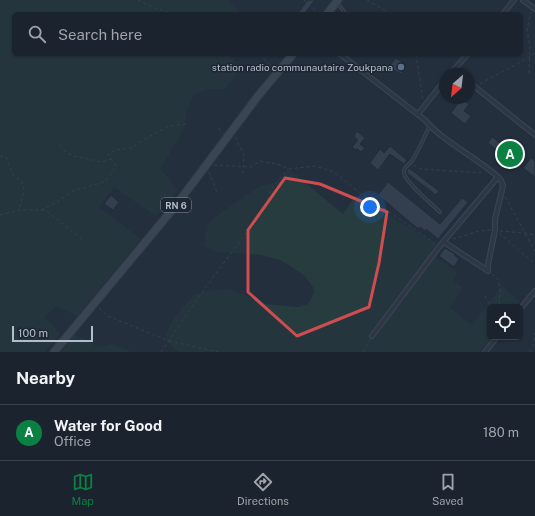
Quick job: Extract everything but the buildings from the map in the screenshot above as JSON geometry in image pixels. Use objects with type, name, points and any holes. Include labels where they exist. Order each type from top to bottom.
[{"type":"main road","points":[[329,12],[338,1]]},
{"type":"main road","name":"RN 6","points":[[54,352],[177,204],[291,56]]},
{"type":"street","points":[[505,12],[514,0]]},
{"type":"street","points":[[523,0],[535,10]]},
{"type":"street","points":[[343,56],[501,180],[503,186],[496,212],[495,230],[488,271]]},
{"type":"street","points":[[456,68],[466,56]]},
{"type":"street","points":[[475,86],[535,135]]},
{"type":"street","points":[[418,114],[439,88]]},
{"type":"street","points":[[372,336],[496,175]]},
{"type":"street","points":[[444,242],[488,271]]},
{"type":"street","points":[[523,305],[535,291]]},
{"type":"street","points":[[485,352],[495,340]]},
{"type":"lane","points":[[338,1],[345,12]]},
{"type":"lane","points":[[430,125],[422,143],[411,162],[405,167],[404,171],[405,177],[410,184],[440,212]]},
{"type":"path","points":[[138,0],[157,9],[168,12]]},
{"type":"path","points":[[304,0],[317,12]]},
{"type":"path","points":[[367,0],[388,12]]},
{"type":"path","points":[[529,73],[530,46],[527,30],[532,10],[530,5]]},
{"type":"path","points":[[475,83],[481,84],[522,62],[535,53]]},
{"type":"path","points":[[261,56],[278,73]]},
{"type":"path","points":[[416,56],[424,107]]},
{"type":"path","points":[[41,210],[57,202],[73,191],[104,182],[116,166],[108,154],[116,150],[131,148],[169,126],[186,124]]},
{"type":"path","points":[[232,131],[244,155],[243,173]]},
{"type":"path","points":[[60,145],[65,151],[73,156],[102,162],[111,159]]},
{"type":"path","points":[[0,156],[6,157],[13,175],[22,182],[24,190],[19,210]]},
{"type":"path","points":[[217,192],[206,165],[251,167],[260,161],[281,165],[288,169],[315,166],[334,172],[361,194],[440,247]]},
{"type":"path","points":[[411,162],[420,169],[496,175]]},
{"type":"path","points":[[161,352],[203,291],[255,221],[268,199],[272,188],[288,169]]},
{"type":"path","points":[[502,191],[535,251]]},
{"type":"path","points":[[0,215],[19,210],[45,210],[82,239]]},
{"type":"path","points":[[495,230],[535,264]]},
{"type":"path","points":[[488,271],[498,279],[500,288],[499,304]]},
{"type":"path","points":[[485,296],[489,303],[492,304]]},
{"type":"path","points":[[94,304],[108,316],[169,341],[218,352]]},
{"type":"path","points":[[530,352],[534,343],[535,333]]},
{"type":"path","points":[[363,352],[372,336]]},
{"type":"highlighted area","points":[[285,178],[320,184],[387,212],[379,263],[369,307],[297,336],[248,292],[248,230]]},
{"type":"green space","points":[[0,0],[228,0],[240,12],[12,12],[12,56],[229,56],[233,59],[237,74],[225,89],[207,89],[194,94],[187,110],[183,131],[160,169],[178,190],[156,216],[114,187],[99,207],[141,239],[77,316],[56,306],[45,317],[60,334],[45,352],[0,352]]},
{"type":"green space","points":[[289,169],[343,214],[356,195],[436,244],[430,253],[457,272],[453,281],[463,288],[450,308],[472,325],[487,306],[487,340],[490,340],[481,352],[178,352],[168,343],[166,333],[175,316],[194,295],[208,291],[229,289],[266,304],[297,307],[307,305],[310,301],[314,292],[313,287],[304,275],[280,260],[261,255],[218,252],[204,246],[208,224],[222,212],[260,186],[277,182]]},
{"type":"green space","points":[[502,286],[520,301],[518,304],[488,304]]},
{"type":"green space","points":[[74,334],[98,347],[112,344],[132,352],[61,352]]},
{"type":"place","name":"station radio communautaire Zoukpana","points":[[401,67]]},
{"type":"place","name":"Water for Good","points":[[510,154]]}]
